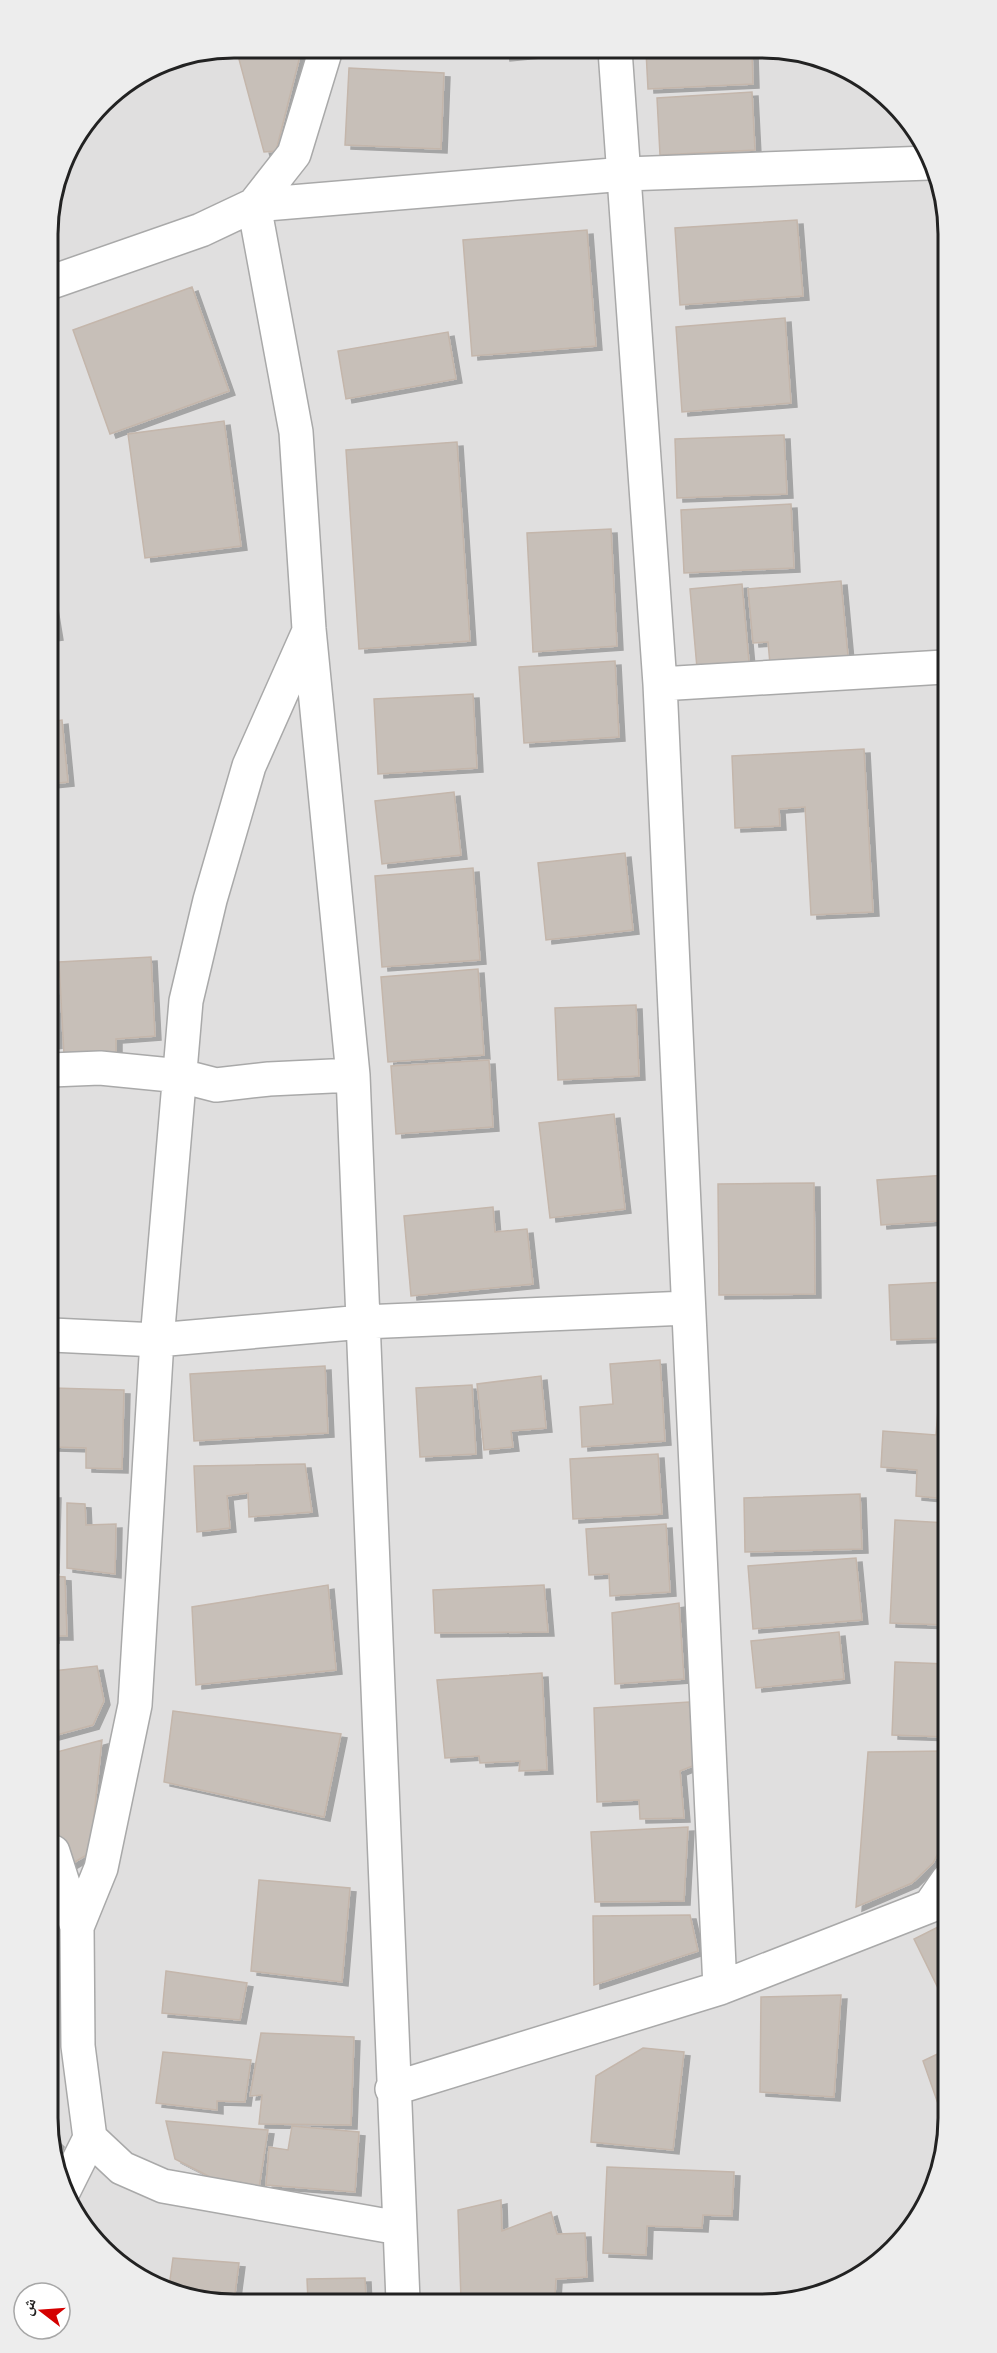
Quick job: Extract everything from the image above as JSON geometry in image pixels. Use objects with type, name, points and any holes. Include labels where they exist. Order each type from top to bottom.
[{"type":"street","points":[[323,58],[294,154],[254,205],[296,432],[309,629],[353,1075],[392,2089],[403,2294]]},
{"type":"street","points":[[616,58],[660,684],[720,1988]]},
{"type":"street","points":[[59,280],[201,230],[254,205],[625,174],[923,163]]},
{"type":"street","points":[[77,1927],[101,1868],[135,1705],[157,1340],[186,1001],[210,900],[249,766],[309,629]]},
{"type":"street","points":[[660,684],[938,667]]},
{"type":"street","points":[[59,1070],[100,1068],[181,1076],[216,1085],[268,1079],[353,1075]]},
{"type":"street","points":[[58,1335],[157,1340],[363,1322],[687,1308]]},
{"type":"street","points":[[58,1868],[77,1927],[78,2046],[90,2138],[69,2179]]},
{"type":"street","points":[[392,2089],[720,1988],[930,1905],[938,1894]]},
{"type":"street","points":[[90,2138],[122,2168],[163,2186],[399,2228]]},
{"type":"shaded area","points":[[234,58],[762,58],[797,62],[830,72],[850,82],[887,110],[915,146],[933,189],[938,234],[938,2130],[935,2153],[925,2186],[915,2207],[895,2235],[860,2265],[830,2281],[808,2289],[762,2294],[223,2294],[200,2291],[157,2276],[118,2251],[95,2226],[82,2207],[64,2164],[58,2118],[59,223],[64,189],[72,167],[88,137],[110,110],[146,82],[189,64]]},
{"type":"building","points":[[239,58],[299,58],[276,151],[264,152]]},
{"type":"building","points":[[646,58],[752,58],[753,84],[648,89]]},
{"type":"building","points":[[349,68],[444,73],[441,149],[345,145]]},
{"type":"building","points":[[752,92],[755,150],[660,155],[657,98]]},
{"type":"building","points":[[797,220],[803,296],[680,305],[675,228]]},
{"type":"building","points":[[587,230],[596,346],[472,356],[463,240]]},
{"type":"building","points":[[192,287],[229,391],[110,434],[73,330]]},
{"type":"building","points":[[785,318],[791,403],[682,412],[676,327]]},
{"type":"building","points":[[448,332],[456,379],[346,399],[338,351]]},
{"type":"building","points":[[224,421],[241,546],[145,558],[128,434]]},
{"type":"building","points":[[784,435],[787,494],[677,498],[675,439]]},
{"type":"building","points":[[457,442],[470,641],[359,649],[346,450]]},
{"type":"building","points":[[791,504],[794,568],[684,573],[681,510]]},
{"type":"building","points":[[611,529],[617,646],[533,652],[527,533]]},
{"type":"building","points":[[841,581],[848,656],[770,664],[768,642],[753,643],[748,589]]},
{"type":"building","points":[[742,584],[749,662],[697,668],[690,589]]},
{"type":"building","points":[[615,661],[619,737],[524,743],[519,667]]},
{"type":"building","points":[[473,694],[477,768],[378,774],[374,699]]},
{"type":"building","points":[[62,720],[68,782],[59,783],[59,721]]},
{"type":"building","points":[[864,749],[873,912],[811,915],[805,807],[779,809],[780,826],[735,828],[732,756]]},
{"type":"building","points":[[454,792],[461,855],[382,864],[375,801]]},
{"type":"building","points":[[625,853],[633,930],[546,940],[538,863]]},
{"type":"building","points":[[473,868],[480,960],[382,967],[375,876]]},
{"type":"building","points":[[151,957],[155,1036],[116,1039],[116,1052],[64,1055],[59,962]]},
{"type":"building","points":[[478,969],[484,1055],[388,1062],[381,977]]},
{"type":"building","points":[[636,1005],[639,1076],[558,1080],[555,1008]]},
{"type":"building","points":[[489,1060],[493,1127],[396,1134],[391,1066]]},
{"type":"building","points":[[614,1114],[625,1209],[550,1218],[539,1123]]},
{"type":"building","points":[[938,1176],[938,1221],[881,1225],[877,1180]]},
{"type":"building","points":[[814,1183],[815,1294],[719,1295],[718,1184]]},
{"type":"building","points":[[493,1207],[495,1232],[527,1229],[533,1284],[411,1296],[404,1216]]},
{"type":"building","points":[[938,1282],[938,1338],[891,1340],[889,1285]]},
{"type":"building","points":[[660,1360],[665,1441],[582,1447],[580,1407],[613,1404],[610,1364]]},
{"type":"building","points":[[325,1366],[328,1433],[194,1441],[190,1374]]},
{"type":"building","points":[[541,1376],[546,1428],[511,1431],[513,1447],[484,1450],[477,1384]]},
{"type":"building","points":[[472,1385],[476,1454],[420,1457],[416,1388]]},
{"type":"building","points":[[58,1388],[124,1390],[122,1469],[86,1468],[86,1448],[58,1447]]},
{"type":"building","points":[[938,1410],[938,1498],[916,1496],[917,1470],[881,1467],[883,1431],[936,1435]]},
{"type":"building","points":[[658,1454],[662,1514],[573,1519],[570,1459]]},
{"type":"building","points":[[305,1464],[312,1512],[249,1517],[248,1493],[227,1496],[230,1528],[197,1532],[194,1466]]},
{"type":"building","points":[[860,1494],[862,1549],[745,1552],[744,1498]]},
{"type":"building","points":[[67,1503],[85,1504],[86,1525],[116,1524],[115,1574],[67,1568]]},
{"type":"building","points":[[895,1520],[938,1522],[938,1625],[890,1623]]},
{"type":"building","points":[[666,1524],[670,1592],[610,1596],[609,1574],[589,1575],[586,1529]]},
{"type":"building","points":[[856,1558],[862,1620],[753,1629],[748,1566]]},
{"type":"building","points":[[58,1576],[65,1577],[67,1636],[58,1636]]},
{"type":"building","points":[[328,1585],[336,1670],[196,1685],[192,1607]]},
{"type":"building","points":[[544,1585],[548,1632],[435,1633],[433,1590]]},
{"type":"building","points":[[679,1603],[684,1679],[615,1684],[612,1613]]},
{"type":"building","points":[[839,1632],[844,1679],[756,1688],[751,1641]]},
{"type":"building","points":[[895,1662],[938,1664],[938,1737],[892,1735]]},
{"type":"building","points":[[97,1666],[104,1701],[93,1725],[58,1735],[58,1670]]},
{"type":"building","points":[[542,1673],[547,1770],[519,1771],[520,1761],[480,1763],[479,1756],[445,1758],[437,1680]]},
{"type":"building","points":[[689,1702],[695,1765],[680,1771],[684,1818],[640,1819],[639,1800],[597,1802],[594,1708]]},
{"type":"building","points":[[173,1711],[341,1734],[324,1817],[164,1782]]},
{"type":"building","points":[[102,1740],[90,1853],[68,1866],[58,1833],[58,1752]]},
{"type":"building","points":[[938,1751],[938,1853],[933,1863],[912,1883],[856,1907],[868,1752]]},
{"type":"building","points":[[688,1827],[684,1901],[595,1902],[591,1832]]},
{"type":"building","points":[[259,1880],[350,1888],[342,1982],[251,1971]]},
{"type":"building","points":[[690,1915],[698,1951],[594,1985],[593,1916]]},
{"type":"building","points":[[938,1927],[938,1988],[914,1939]]},
{"type":"building","points":[[166,1971],[247,1983],[240,2020],[162,2013]]},
{"type":"building","points":[[841,1995],[834,2097],[760,2092],[761,1997]]},
{"type":"building","points":[[261,2033],[354,2037],[351,2125],[259,2124],[262,2095],[250,2096]]},
{"type":"building","points":[[643,2048],[684,2052],[673,2150],[591,2142],[596,2076]]},
{"type":"building","points":[[163,2052],[251,2060],[245,2102],[217,2101],[217,2110],[156,2103]]},
{"type":"building","points":[[938,2054],[938,2104],[923,2061]]},
{"type":"building","points":[[166,2121],[268,2130],[259,2188],[220,2182],[175,2159]]},
{"type":"building","points":[[292,2126],[359,2132],[355,2192],[266,2185],[269,2147],[288,2150]]},
{"type":"building","points":[[607,2167],[734,2172],[732,2216],[703,2215],[702,2228],[647,2226],[646,2255],[603,2253]]},
{"type":"building","points":[[501,2200],[502,2231],[551,2212],[557,2234],[585,2233],[587,2277],[556,2279],[555,2294],[461,2294],[458,2210]]},
{"type":"building","points":[[173,2258],[239,2263],[235,2294],[200,2291],[170,2281]]},
{"type":"building","points":[[365,2278],[366,2294],[308,2294],[307,2279]]}]
